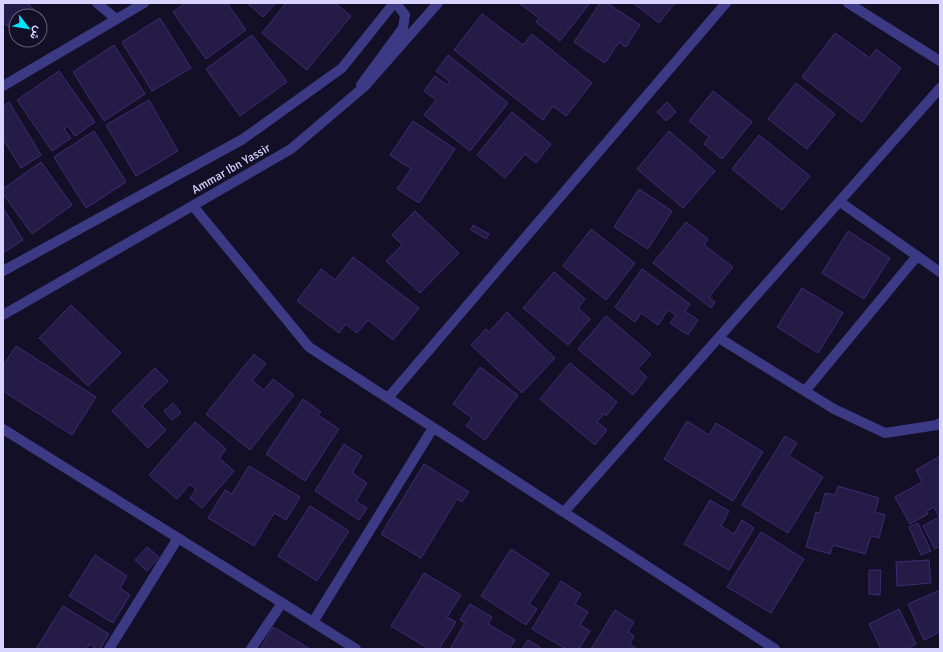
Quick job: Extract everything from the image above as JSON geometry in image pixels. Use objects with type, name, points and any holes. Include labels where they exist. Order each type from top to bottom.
[{"type":"street","points":[[97,3],[116,19]]},
{"type":"street","points":[[3,86],[144,3]]},
{"type":"street","points":[[352,97],[403,28],[405,15],[395,3]]},
{"type":"street","name":"Ammar Ibn Yassir","points":[[3,272],[243,139],[342,68],[395,3]]},
{"type":"street","name":"Ammar Ibn Yassir","points":[[3,315],[291,149],[365,86],[438,3]]},
{"type":"street","points":[[388,398],[726,3]]},
{"type":"street","points":[[848,3],[940,61]]},
{"type":"street","points":[[564,512],[940,88]]},
{"type":"street","points":[[840,202],[940,272]]},
{"type":"street","points":[[193,206],[309,348],[775,649]]},
{"type":"street","points":[[805,391],[917,256]]},
{"type":"street","points":[[719,338],[834,408],[885,433],[937,425],[940,423]]},
{"type":"street","points":[[313,622],[433,428]]},
{"type":"street","points":[[3,430],[356,649]]},
{"type":"street","points":[[109,649],[178,538]]},
{"type":"street","points":[[251,649],[282,603]]},
{"type":"building","points":[[3,3],[30,3],[29,5],[33,8],[8,8],[8,26],[3,23]]},
{"type":"building","points":[[185,3],[227,3],[246,30],[206,59],[173,12]]},
{"type":"building","points":[[247,3],[276,3],[263,17]]},
{"type":"building","points":[[286,3],[335,3],[351,16],[307,70],[262,33]]},
{"type":"building","points":[[519,3],[590,3],[560,41],[536,22],[539,18]]},
{"type":"building","points":[[600,3],[607,3],[640,25],[626,47],[619,42],[605,63],[574,42]]},
{"type":"building","points":[[633,3],[675,3],[659,23]]},
{"type":"building","points":[[482,14],[523,45],[532,34],[592,83],[566,116],[553,106],[543,120],[454,50]]},
{"type":"building","points":[[160,18],[191,68],[152,91],[122,42]]},
{"type":"building","points":[[835,33],[870,58],[876,49],[901,68],[862,122],[802,77]]},
{"type":"building","points":[[252,35],[287,82],[240,116],[206,69]]},
{"type":"building","points":[[114,45],[145,94],[104,121],[73,72]]},
{"type":"building","points":[[448,55],[508,103],[470,151],[424,115],[436,100],[424,91],[435,76],[447,85],[450,82],[436,71]]},
{"type":"building","points":[[59,71],[95,122],[75,136],[68,126],[64,129],[71,138],[52,151],[17,100]]},
{"type":"building","points":[[796,83],[835,114],[807,149],[768,119]]},
{"type":"building","points":[[713,91],[752,122],[722,159],[704,144],[709,137],[689,121]]},
{"type":"building","points":[[149,100],[178,151],[136,176],[106,125]]},
{"type":"building","points":[[9,102],[41,155],[21,168],[3,139],[3,106]]},
{"type":"building","points":[[667,102],[676,112],[666,121],[657,112]]},
{"type":"building","points":[[512,112],[551,144],[536,163],[525,154],[505,178],[477,155]]},
{"type":"building","points":[[413,121],[455,149],[419,203],[397,189],[411,169],[390,155]]},
{"type":"building","points":[[94,131],[126,182],[86,208],[54,157]]},
{"type":"building","points":[[669,131],[715,171],[683,208],[637,169]]},
{"type":"building","points":[[759,135],[810,176],[782,210],[732,169]]},
{"type":"building","points":[[41,162],[72,205],[32,234],[3,194],[3,189]]},
{"type":"building","points":[[639,189],[672,211],[648,249],[614,227]]},
{"type":"building","points":[[3,208],[23,240],[3,253]]},
{"type":"building","points":[[415,211],[459,253],[420,293],[386,261],[402,245],[392,235]]},
{"type":"building","points":[[686,222],[708,239],[704,245],[733,267],[709,297],[715,302],[711,308],[653,263]]},
{"type":"building","points":[[473,225],[489,234],[486,239],[471,230]]},
{"type":"building","points":[[591,229],[635,263],[606,300],[563,266]]},
{"type":"building","points":[[848,231],[890,258],[864,299],[822,273]]},
{"type":"building","points":[[353,257],[419,308],[393,340],[368,320],[357,333],[346,324],[339,333],[297,301],[321,269],[335,280]]},
{"type":"building","points":[[642,269],[690,304],[685,311],[698,320],[688,335],[670,323],[676,315],[668,310],[658,325],[641,313],[635,322],[615,307]]},
{"type":"building","points":[[554,272],[585,299],[578,308],[590,319],[568,345],[523,308]]},
{"type":"building","points":[[802,288],[843,313],[818,353],[777,327]]},
{"type":"building","points":[[71,305],[121,353],[88,386],[39,338]]},
{"type":"building","points":[[507,312],[555,358],[522,393],[471,345],[486,329],[489,332]]},
{"type":"building","points":[[606,316],[651,354],[638,369],[647,377],[633,395],[578,349]]},
{"type":"building","points":[[16,346],[96,397],[72,435],[3,391],[3,366]]},
{"type":"building","points":[[254,354],[266,364],[252,381],[264,390],[273,379],[294,395],[250,450],[206,414]]},
{"type":"building","points":[[570,363],[617,402],[606,416],[604,413],[597,422],[607,430],[595,445],[540,399]]},
{"type":"building","points":[[480,367],[518,395],[485,440],[466,426],[472,418],[453,404]]},
{"type":"building","points":[[155,368],[168,381],[142,406],[166,430],[148,448],[112,411]]},
{"type":"building","points":[[303,399],[321,412],[318,415],[339,429],[305,481],[266,454]]},
{"type":"building","points":[[173,403],[181,413],[172,420],[164,411]]},
{"type":"building","points":[[687,421],[709,435],[716,423],[763,452],[733,501],[664,459]]},
{"type":"building","points":[[195,422],[226,449],[219,458],[234,471],[202,508],[190,498],[196,490],[190,484],[177,499],[149,475]]},
{"type":"building","points":[[785,436],[797,443],[789,456],[823,477],[788,533],[742,505]]},
{"type":"building","points":[[344,444],[362,456],[352,473],[367,483],[356,501],[367,508],[359,520],[315,491]]},
{"type":"building","points":[[940,456],[940,546],[935,549],[923,526],[939,517],[934,507],[927,511],[928,514],[910,524],[895,497],[922,482],[916,470]]},
{"type":"building","points":[[424,464],[469,492],[462,502],[457,499],[421,558],[381,534]]},
{"type":"building","points":[[249,466],[300,497],[286,520],[274,513],[254,546],[208,518],[225,490],[232,494]]},
{"type":"building","points":[[838,486],[879,498],[875,512],[885,515],[879,538],[871,536],[865,554],[833,545],[830,554],[806,547],[816,512],[820,513],[825,493],[835,495]]},
{"type":"building","points":[[710,500],[729,511],[721,526],[734,534],[742,520],[754,528],[729,570],[684,544]]},
{"type":"building","points":[[310,506],[349,531],[317,581],[278,556]]},
{"type":"building","points":[[918,523],[931,551],[921,555],[909,527]]},
{"type":"building","points":[[761,532],[804,559],[771,613],[727,587]]},
{"type":"building","points":[[147,547],[159,557],[147,571],[135,560]]},
{"type":"building","points":[[511,549],[549,574],[529,604],[537,609],[526,625],[481,596]]},
{"type":"building","points":[[95,555],[127,576],[120,588],[130,595],[113,623],[69,596]]},
{"type":"building","points":[[929,560],[931,583],[897,586],[896,562]]},
{"type":"building","points":[[869,570],[881,570],[880,595],[869,594]]},
{"type":"building","points":[[424,573],[461,595],[447,617],[456,622],[439,649],[429,649],[391,626]]},
{"type":"building","points":[[561,581],[581,594],[575,604],[588,612],[580,625],[590,631],[579,649],[566,649],[532,629]]},
{"type":"building","points":[[940,590],[940,632],[924,640],[908,604]]},
{"type":"building","points":[[470,604],[492,617],[488,624],[515,640],[509,649],[450,649],[465,623],[460,620]]},
{"type":"building","points":[[63,606],[109,634],[100,649],[97,649],[89,644],[87,649],[36,649]]},
{"type":"building","points":[[899,609],[916,644],[906,649],[881,649],[869,624]]},
{"type":"building","points":[[615,610],[634,622],[628,632],[634,636],[630,644],[637,649],[591,649]]},
{"type":"building","points":[[273,627],[310,649],[260,649]]},
{"type":"building","points":[[528,640],[540,647],[539,649],[522,649]]}]
